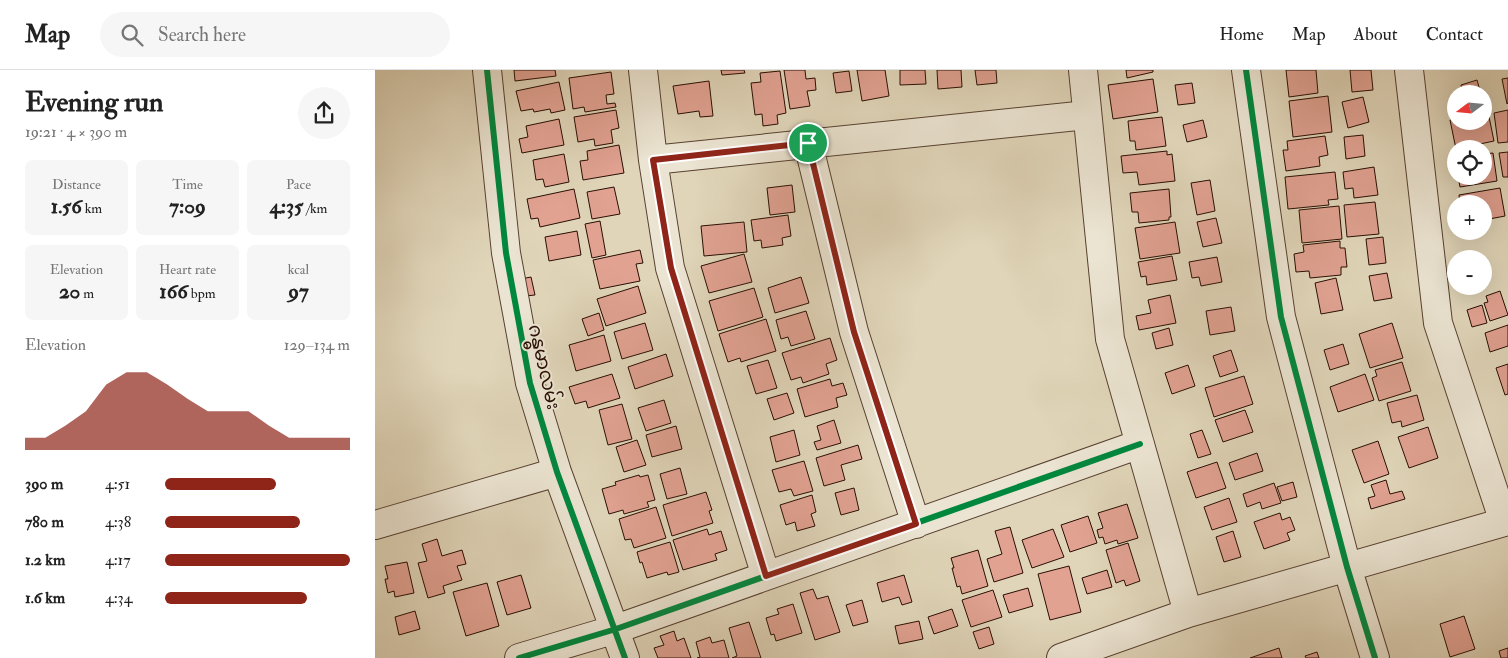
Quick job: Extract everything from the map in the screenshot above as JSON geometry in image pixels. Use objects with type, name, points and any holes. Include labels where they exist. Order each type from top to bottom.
[{"type":"street","name":"ဂန္ဓမာလမ်း","points":[[487,70],[506,253],[530,383],[557,472],[616,629],[625,658]]},
{"type":"street","points":[[643,70],[653,160],[671,268],[766,576]]},
{"type":"street","points":[[1083,70],[1110,340],[1188,613]]},
{"type":"street","points":[[1247,70],[1281,317],[1347,567],[1375,658]]},
{"type":"street","points":[[1061,658],[1188,613],[1506,522],[1438,324],[1409,70]]},
{"type":"street","points":[[653,160],[1087,115]]},
{"type":"street","points":[[808,143],[854,332],[916,524]]},
{"type":"street","points":[[519,658],[616,629],[1140,444]]},
{"type":"street","points":[[375,525],[557,472]]},
{"type":"building","points":[[514,70],[555,70],[556,76],[515,81]]},
{"type":"building","points":[[721,70],[744,70],[745,73],[722,75]]},
{"type":"building","points":[[784,70],[805,70],[806,79],[815,78],[816,90],[807,91],[810,106],[790,109]]},
{"type":"building","points":[[857,70],[885,70],[889,96],[862,101]]},
{"type":"building","points":[[900,70],[925,70],[926,84],[900,85]]},
{"type":"building","points":[[937,70],[961,70],[962,87],[938,89]]},
{"type":"building","points":[[975,70],[996,70],[997,83],[977,85]]},
{"type":"building","points":[[1126,70],[1153,70],[1153,72],[1127,78]]},
{"type":"building","points":[[1286,70],[1316,70],[1318,93],[1289,97]]},
{"type":"building","points":[[1350,70],[1371,70],[1373,90],[1352,92]]},
{"type":"building","points":[[780,71],[786,113],[777,115],[778,124],[763,126],[762,114],[755,115],[751,83],[761,82],[760,73]]},
{"type":"building","points":[[849,71],[852,91],[836,93],[833,73]]},
{"type":"building","points":[[611,72],[614,94],[606,95],[607,104],[615,103],[616,107],[585,112],[584,107],[573,109],[569,78]]},
{"type":"building","points":[[1508,78],[1508,103],[1507,104],[1502,79]]},
{"type":"building","points":[[1153,79],[1158,112],[1113,119],[1108,85]]},
{"type":"building","points":[[1477,80],[1478,85],[1461,85]]},
{"type":"building","points":[[709,81],[713,116],[700,117],[699,111],[678,114],[673,86]]},
{"type":"building","points":[[559,82],[565,110],[551,113],[550,109],[534,112],[533,109],[521,111],[516,91]]},
{"type":"building","points":[[1192,83],[1195,103],[1178,105],[1175,85]]},
{"type":"building","points":[[1328,96],[1332,132],[1293,137],[1289,101]]},
{"type":"building","points":[[1363,97],[1369,122],[1348,128],[1342,102]]},
{"type":"building","points":[[616,110],[619,128],[611,130],[613,143],[595,146],[594,139],[578,142],[574,117]]},
{"type":"building","points":[[1508,110],[1508,142],[1498,143],[1494,113]]},
{"type":"building","points":[[1162,117],[1166,146],[1136,150],[1135,141],[1130,141],[1128,121]]},
{"type":"building","points":[[559,119],[564,145],[522,153],[519,139],[528,137],[526,126]]},
{"type":"building","points":[[1203,120],[1207,137],[1187,142],[1183,125]]},
{"type":"building","points":[[1452,130],[1492,130],[1494,141],[1492,140],[1454,140]]},
{"type":"building","points":[[1363,135],[1365,156],[1346,159],[1344,137]]},
{"type":"building","points":[[1325,136],[1328,155],[1319,157],[1320,166],[1286,171],[1283,150],[1288,150],[1287,141]]},
{"type":"building","points":[[619,145],[624,173],[583,180],[580,161],[588,160],[587,151]]},
{"type":"building","points":[[1167,151],[1167,155],[1172,154],[1175,181],[1139,185],[1137,172],[1123,173],[1121,156]]},
{"type":"building","points":[[1508,152],[1508,177],[1503,177],[1499,153]]},
{"type":"building","points":[[1492,153],[1497,181],[1492,182]]},
{"type":"building","points":[[564,154],[569,182],[545,187],[543,179],[536,180],[533,160]]},
{"type":"building","points":[[1374,167],[1378,195],[1354,198],[1353,188],[1345,189],[1343,172]]},
{"type":"building","points":[[1335,172],[1338,199],[1328,200],[1329,205],[1288,209],[1285,177]]},
{"type":"building","points":[[1210,180],[1215,211],[1197,215],[1191,183]]},
{"type":"building","points":[[792,185],[795,212],[770,215],[767,188]]},
{"type":"building","points":[[614,187],[620,214],[592,219],[587,192]]},
{"type":"building","points":[[1500,188],[1505,216],[1492,218],[1492,195],[1459,195]]},
{"type":"building","points":[[574,189],[580,218],[540,227],[538,218],[531,219],[527,199]]},
{"type":"building","points":[[1169,189],[1171,217],[1169,217],[1169,220],[1139,223],[1138,212],[1132,212],[1130,193]]},
{"type":"building","points":[[1375,202],[1379,234],[1347,237],[1344,205]]},
{"type":"building","points":[[1339,206],[1342,239],[1302,243],[1299,210]]},
{"type":"building","points":[[788,215],[791,236],[782,238],[783,245],[762,248],[761,240],[754,241],[751,220]]},
{"type":"building","points":[[1216,218],[1222,243],[1203,247],[1197,222]]},
{"type":"building","points":[[600,221],[606,255],[592,258],[585,224]]},
{"type":"building","points":[[744,222],[747,252],[704,256],[701,226]]},
{"type":"building","points":[[1175,222],[1180,253],[1140,259],[1135,228]]},
{"type":"building","points":[[577,231],[581,255],[549,261],[545,237]]},
{"type":"building","points":[[1383,237],[1386,263],[1369,265],[1366,239]]},
{"type":"building","points":[[1340,241],[1340,248],[1345,248],[1347,267],[1341,267],[1341,275],[1310,278],[1309,271],[1296,272],[1294,254],[1304,252],[1303,245]]},
{"type":"building","points":[[640,250],[643,263],[636,264],[640,281],[600,289],[593,260]]},
{"type":"building","points":[[744,254],[752,282],[709,293],[701,266]]},
{"type":"building","points":[[1172,256],[1177,280],[1147,285],[1146,276],[1141,277],[1138,262]]},
{"type":"building","points":[[1217,257],[1222,282],[1201,286],[1199,277],[1192,278],[1189,262]]},
{"type":"building","points":[[1387,273],[1392,298],[1374,301],[1369,276]]},
{"type":"building","points":[[531,277],[535,295],[525,296],[521,279]]},
{"type":"building","points":[[801,277],[809,303],[775,313],[768,288]]},
{"type":"building","points":[[1336,278],[1343,310],[1321,314],[1315,283]]},
{"type":"building","points":[[638,286],[646,313],[606,326],[597,299]]},
{"type":"building","points":[[754,288],[763,317],[718,331],[709,301]]},
{"type":"building","points":[[1500,291],[1508,315],[1490,321],[1484,303],[1488,302],[1486,296]]},
{"type":"building","points":[[1170,295],[1176,323],[1139,330],[1136,316],[1151,313],[1148,300]]},
{"type":"building","points":[[1482,305],[1487,323],[1472,327],[1467,310]]},
{"type":"building","points":[[1231,307],[1235,331],[1210,335],[1206,311]]},
{"type":"building","points":[[806,311],[815,339],[791,346],[788,337],[781,339],[776,320]]},
{"type":"building","points":[[599,313],[604,330],[588,336],[582,319]]},
{"type":"building","points":[[766,319],[776,351],[741,362],[740,358],[728,362],[719,334]]},
{"type":"building","points":[[645,323],[653,350],[622,359],[614,332]]},
{"type":"building","points":[[1392,323],[1403,358],[1370,368],[1359,334]]},
{"type":"building","points":[[1508,325],[1508,346],[1490,352],[1485,333]]},
{"type":"building","points":[[1169,328],[1173,345],[1156,349],[1152,333]]},
{"type":"building","points":[[604,335],[611,361],[576,371],[569,345]]},
{"type":"building","points":[[830,338],[837,360],[826,364],[829,374],[803,383],[801,377],[791,380],[782,353]]},
{"type":"building","points":[[1343,344],[1349,364],[1330,370],[1324,350]]},
{"type":"building","points":[[1231,350],[1238,371],[1220,377],[1213,356]]},
{"type":"building","points":[[666,354],[673,376],[635,389],[628,367]]},
{"type":"building","points":[[768,360],[777,388],[756,394],[747,366]]},
{"type":"building","points":[[1402,362],[1411,391],[1379,401],[1372,378],[1377,376],[1375,370]]},
{"type":"building","points":[[1508,364],[1508,394],[1505,395],[1496,368]]},
{"type":"building","points":[[1188,365],[1195,386],[1172,394],[1165,373]]},
{"type":"building","points":[[612,374],[620,398],[588,408],[586,401],[575,404],[569,387]]},
{"type":"building","points":[[1365,374],[1374,400],[1338,412],[1330,387]]},
{"type":"building","points":[[1244,376],[1253,404],[1214,417],[1205,388]]},
{"type":"building","points":[[830,379],[832,386],[843,383],[847,395],[836,398],[838,407],[805,417],[797,389]]},
{"type":"building","points":[[787,393],[794,413],[774,420],[767,399]]},
{"type":"building","points":[[1417,395],[1424,420],[1402,427],[1401,421],[1392,423],[1387,403]]},
{"type":"building","points":[[664,400],[671,423],[646,431],[638,408]]},
{"type":"building","points":[[622,404],[632,439],[608,445],[599,410]]},
{"type":"building","points":[[1245,410],[1253,432],[1223,442],[1215,420]]},
{"type":"building","points":[[834,420],[841,443],[817,450],[814,442],[821,440],[817,426]]},
{"type":"building","points":[[676,426],[682,449],[652,457],[646,435]]},
{"type":"building","points":[[1428,427],[1438,458],[1409,468],[1398,437]]},
{"type":"building","points":[[794,430],[800,455],[776,462],[770,437]]},
{"type":"building","points":[[1202,430],[1211,454],[1198,458],[1190,434]]},
{"type":"building","points":[[637,440],[646,465],[624,472],[616,447]]},
{"type":"building","points":[[1378,441],[1389,474],[1364,483],[1352,450]]},
{"type":"building","points":[[858,445],[862,459],[841,465],[845,480],[824,486],[816,458]]},
{"type":"building","points":[[1257,453],[1263,471],[1235,480],[1229,463]]},
{"type":"building","points":[[804,461],[813,491],[794,496],[791,489],[779,492],[772,470]]},
{"type":"building","points":[[1217,462],[1226,488],[1196,498],[1187,472]]},
{"type":"building","points":[[680,468],[687,494],[667,499],[660,474]]},
{"type":"building","points":[[639,475],[640,477],[648,475],[655,500],[647,502],[649,507],[624,514],[623,510],[609,514],[602,489],[616,485],[615,482]]},
{"type":"building","points":[[1386,480],[1390,494],[1402,491],[1405,499],[1371,509],[1368,498],[1375,496],[1371,485]]},
{"type":"building","points":[[1293,482],[1297,497],[1282,501],[1277,487]]},
{"type":"building","points":[[1274,483],[1281,503],[1262,509],[1260,502],[1247,507],[1243,494]]},
{"type":"building","points":[[854,488],[859,510],[841,515],[835,493]]},
{"type":"building","points":[[706,492],[712,510],[709,511],[713,523],[672,536],[663,505]]},
{"type":"building","points":[[812,495],[816,512],[811,514],[815,526],[797,531],[795,522],[786,525],[780,505]]},
{"type":"building","points":[[1229,498],[1237,522],[1212,530],[1204,507]]},
{"type":"building","points":[[1127,504],[1138,538],[1118,544],[1117,540],[1105,544],[1103,537],[1099,538],[1097,530],[1103,528],[1098,513]]},
{"type":"building","points":[[656,507],[666,538],[634,548],[631,539],[625,540],[619,519]]},
{"type":"building","points":[[1280,513],[1282,520],[1290,517],[1295,530],[1287,533],[1290,540],[1264,549],[1254,522]]},
{"type":"building","points":[[1088,516],[1097,543],[1070,552],[1061,525]]},
{"type":"building","points":[[1010,527],[1023,573],[994,582],[987,559],[1002,554],[995,531]]},
{"type":"building","points":[[707,529],[709,535],[721,531],[727,550],[715,554],[717,560],[683,570],[673,540]]},
{"type":"building","points":[[1053,529],[1064,557],[1032,568],[1022,540]]},
{"type":"building","points":[[1233,531],[1241,557],[1224,562],[1216,537]]},
{"type":"building","points":[[437,539],[442,556],[462,550],[466,564],[457,566],[462,580],[443,586],[445,593],[428,598],[418,563],[427,561],[422,544]]},
{"type":"building","points":[[670,542],[679,572],[668,575],[667,572],[647,578],[637,552]]},
{"type":"building","points":[[1128,543],[1140,581],[1126,586],[1124,580],[1116,583],[1106,550]]},
{"type":"building","points":[[978,550],[988,586],[962,594],[960,586],[957,587],[951,558]]},
{"type":"building","points":[[407,562],[414,593],[395,597],[394,591],[388,593],[385,579],[388,579],[385,566]]},
{"type":"building","points":[[1069,566],[1081,612],[1050,620],[1038,574]]},
{"type":"building","points":[[1107,570],[1112,587],[1087,594],[1082,578]]},
{"type":"building","points":[[521,575],[531,608],[507,615],[497,582]]},
{"type":"building","points":[[904,575],[912,602],[902,605],[899,597],[882,602],[877,583]]},
{"type":"building","points":[[487,583],[499,626],[466,636],[453,592]]},
{"type":"building","points":[[1028,588],[1033,606],[1009,613],[1003,595]]},
{"type":"building","points":[[813,589],[817,599],[828,596],[840,632],[815,640],[800,593]]},
{"type":"building","points":[[993,590],[1002,617],[971,627],[962,600]]},
{"type":"building","points":[[862,600],[868,622],[853,626],[846,605]]},
{"type":"building","points":[[793,604],[802,633],[776,641],[774,634],[771,635],[766,618],[779,614],[777,609]]},
{"type":"building","points":[[952,609],[958,626],[934,634],[928,617]]},
{"type":"building","points":[[415,611],[420,629],[399,635],[395,617]]},
{"type":"building","points":[[1464,616],[1475,649],[1450,657],[1440,624]]},
{"type":"building","points":[[919,621],[923,639],[899,644],[895,626]]},
{"type":"building","points":[[749,622],[761,658],[732,658],[737,656],[729,628]]},
{"type":"building","points":[[989,627],[994,644],[979,649],[973,632]]},
{"type":"building","points":[[674,631],[677,641],[684,638],[691,658],[658,658],[654,648],[664,645],[660,636]]},
{"type":"building","points":[[710,637],[712,643],[724,640],[729,658],[697,658],[700,657],[696,642]]},
{"type":"building","points":[[1279,648],[1282,658],[1250,658]]},
{"type":"building","points":[[1508,648],[1508,658],[1501,658],[1499,651]]},
{"type":"building","points":[[1317,652],[1319,658],[1306,658],[1305,656]]},
{"type":"cycle path","points":[[487,70],[506,253],[530,383],[557,472],[625,658]]},
{"type":"cycle path","points":[[1246,70],[1281,317],[1347,567],[1375,658]]},
{"type":"cycle path","points":[[519,658],[616,629],[1140,444]]},
{"type":"route","points":[[808,143],[854,332],[916,524],[766,576],[671,268],[653,160],[808,143]]}]
